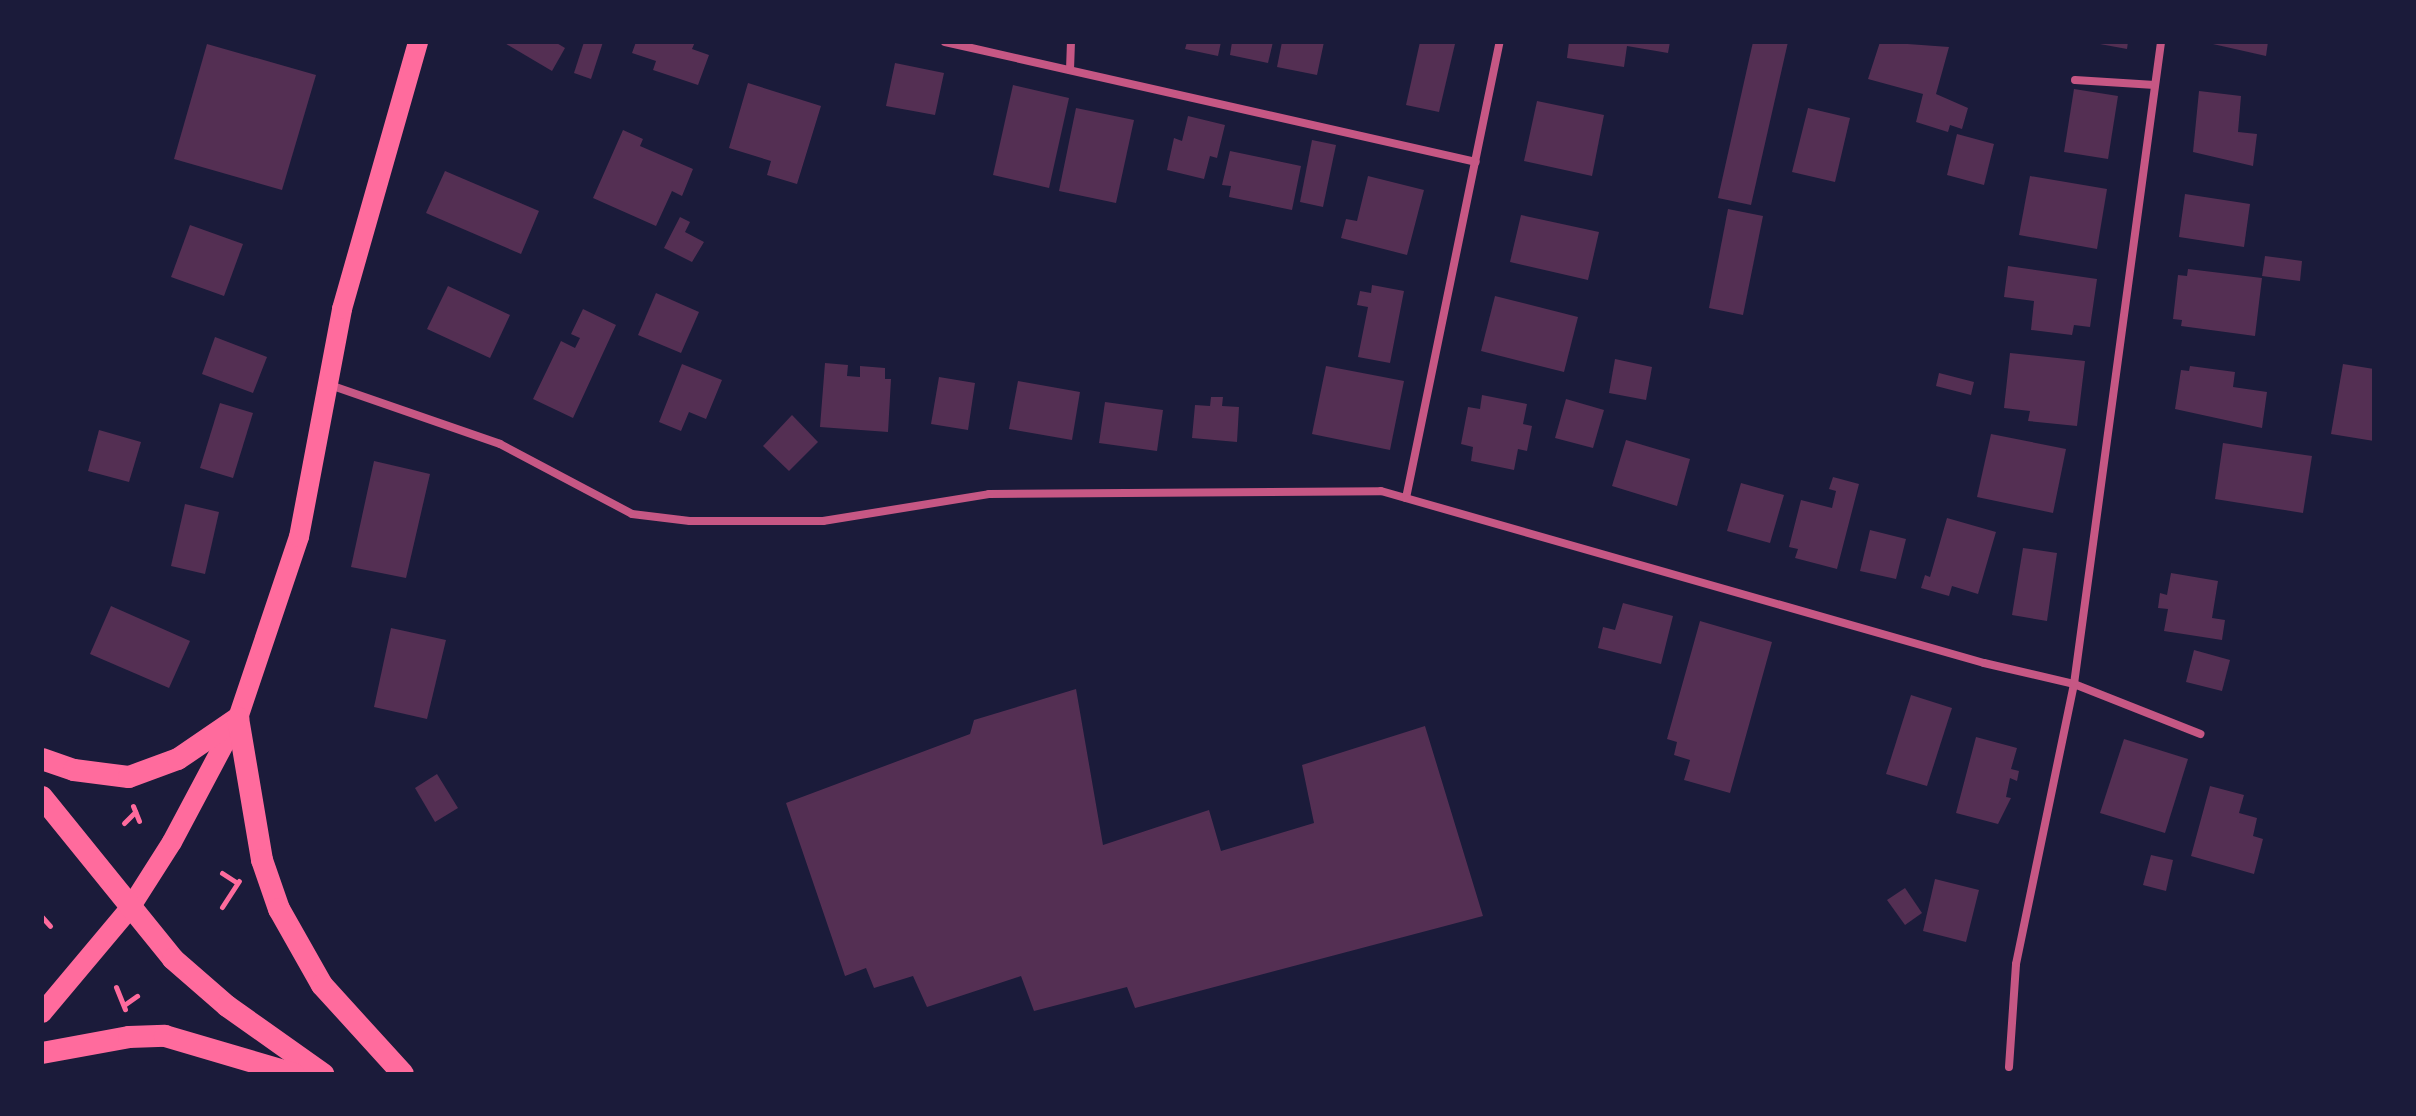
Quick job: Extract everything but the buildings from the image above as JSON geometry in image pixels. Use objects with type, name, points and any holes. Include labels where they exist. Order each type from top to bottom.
[{"type":"highway","points":[[42,759],[74,770],[129,777],[178,759],[238,718],[262,860],[279,909],[322,985],[403,1074]]},
{"type":"highway","points":[[42,797],[173,959],[227,1006],[323,1074]]},
{"type":"highway","points":[[42,1053],[129,1037],[165,1036],[294,1074]]},
{"type":"main road","points":[[42,1013],[130,908],[172,842],[238,718],[299,537],[326,384],[373,187],[418,42]]},
{"type":"street","points":[[945,42],[1476,162]]},
{"type":"street","points":[[1070,70],[1071,42]]},
{"type":"street","points":[[1406,498],[1500,42]]},
{"type":"street","points":[[2009,1067],[2016,964],[2074,684],[2161,42]]},
{"type":"street","points":[[2075,80],[2155,85]]},
{"type":"street","points":[[326,384],[500,444],[632,514],[690,521],[823,521],[989,494],[1381,491],[1984,663],[2074,684],[2200,734]]},
{"type":"path","points":[[131,801],[139,821]]},
{"type":"path","points":[[124,823],[135,812]]},
{"type":"path","points":[[222,873],[237,883]]},
{"type":"path","points":[[222,907],[242,874]]},
{"type":"path","points":[[49,908],[42,916],[50,926]]},
{"type":"path","points":[[116,987],[128,1015]]},
{"type":"path","points":[[124,1005],[137,996]]}]
